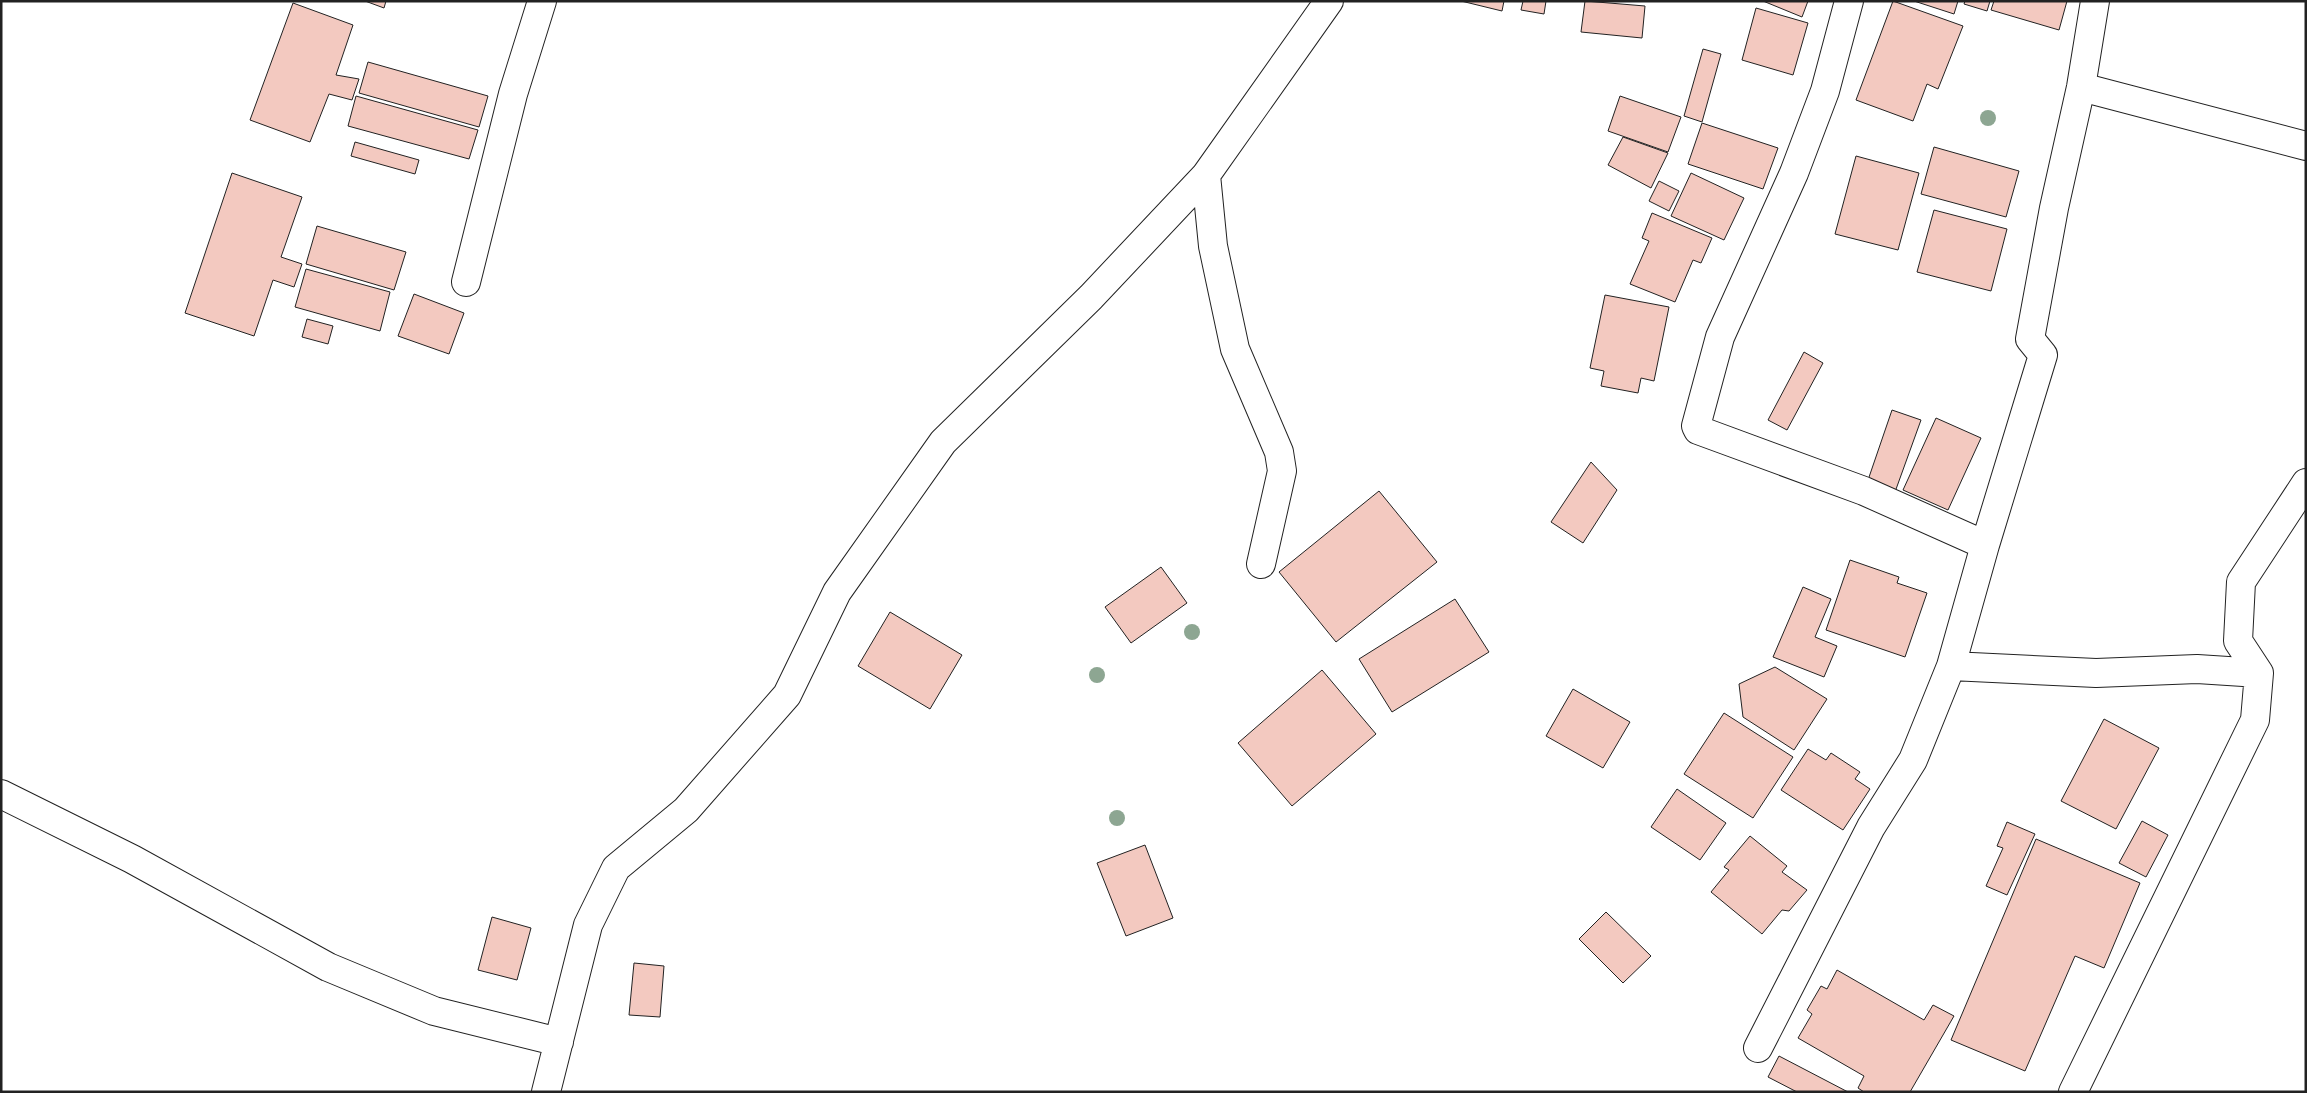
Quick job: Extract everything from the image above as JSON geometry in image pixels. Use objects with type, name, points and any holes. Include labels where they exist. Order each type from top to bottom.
[{"type":"street","points":[[466,282],[513,94],[542,1]]},
{"type":"street","points":[[546,1092],[588,925],[616,868],[686,810],[787,695],[837,592],[943,442],[1091,297],[1206,175],[1329,1]]},
{"type":"street","points":[[1849,1],[1825,92],[1794,173],[1720,337],[1696,426],[1698,430],[1864,491],[1985,545]]},
{"type":"street","points":[[1758,1048],[1871,827],[1913,760],[1951,666],[1985,545],[2043,355],[2030,339],[2054,208],[2081,87],[2095,1]]},
{"type":"street","points":[[2081,87],[2306,146]]},
{"type":"street","points":[[1206,175],[1213,246],[1235,349],[1279,452],[1282,471],[1261,564]]},
{"type":"street","points":[[2073,1092],[2255,720],[2259,673],[2238,641],[2242,582],[2306,483]]},
{"type":"street","points":[[1951,666],[2096,673],[2197,669],[2259,673]]},
{"type":"street","points":[[1,794],[132,859],[328,967],[434,1011],[559,1042]]},
{"type":"building","points":[[365,1],[386,1],[384,8]]},
{"type":"building","points":[[1461,1],[1504,1],[1502,11]]},
{"type":"building","points":[[1523,1],[1546,1],[1544,14],[1521,10]]},
{"type":"building","points":[[1585,1],[1645,6],[1642,38],[1581,32]]},
{"type":"building","points":[[1763,1],[1808,1],[1802,17]]},
{"type":"building","points":[[1893,1],[1963,26],[1938,89],[1927,84],[1913,121],[1856,100]]},
{"type":"building","points":[[1914,1],[1958,1],[1954,14]]},
{"type":"building","points":[[1965,1],[1990,1],[1987,11],[1964,4]]},
{"type":"building","points":[[1994,1],[2067,1],[2059,30],[1991,10]]},
{"type":"building","points":[[293,3],[353,25],[336,75],[359,79],[352,100],[329,94],[310,142],[250,120]]},
{"type":"building","points":[[1756,8],[1808,23],[1793,75],[1742,60]]},
{"type":"building","points":[[1703,49],[1721,54],[1702,122],[1684,116]]},
{"type":"building","points":[[368,62],[488,96],[479,127],[359,93]]},
{"type":"building","points":[[356,96],[478,130],[469,159],[348,126]]},
{"type":"building","points":[[1620,96],[1681,117],[1668,152],[1608,131]]},
{"type":"building","points":[[1702,123],[1778,148],[1763,189],[1688,164]]},
{"type":"building","points":[[1623,137],[1668,153],[1651,188],[1608,165]]},
{"type":"building","points":[[355,142],[419,160],[415,174],[351,156]]},
{"type":"building","points":[[1934,147],[2019,171],[2006,217],[1921,194]]},
{"type":"building","points":[[1856,156],[1919,173],[1898,250],[1835,234]]},
{"type":"building","points":[[232,173],[302,197],[281,257],[302,264],[294,287],[273,280],[254,336],[185,313]]},
{"type":"building","points":[[1691,173],[1744,198],[1724,240],[1671,216]]},
{"type":"building","points":[[1659,181],[1679,191],[1669,211],[1649,201]]},
{"type":"building","points":[[1934,210],[2007,229],[1991,291],[1917,272]]},
{"type":"building","points":[[1652,213],[1712,238],[1701,263],[1693,260],[1675,302],[1630,284],[1649,241],[1642,238]]},
{"type":"building","points":[[317,226],[406,252],[394,290],[306,264]]},
{"type":"building","points":[[306,269],[390,292],[380,331],[295,307]]},
{"type":"building","points":[[414,294],[464,313],[449,354],[398,336]]},
{"type":"building","points":[[1605,295],[1669,307],[1654,381],[1641,378],[1638,393],[1601,386],[1604,371],[1590,368]]},
{"type":"building","points":[[307,319],[333,326],[328,344],[302,337]]},
{"type":"building","points":[[1804,352],[1823,363],[1787,430],[1768,420]]},
{"type":"building","points":[[1892,410],[1921,420],[1895,492],[1867,483]]},
{"type":"building","points":[[1936,418],[1981,438],[1948,510],[1903,490]]},
{"type":"building","points":[[1591,462],[1617,490],[1583,543],[1551,522]]},
{"type":"building","points":[[1379,491],[1437,562],[1336,642],[1279,572]]},
{"type":"building","points":[[1850,560],[1899,577],[1897,583],[1927,593],[1905,657],[1826,630]]},
{"type":"building","points":[[1161,567],[1187,603],[1131,643],[1105,607]]},
{"type":"building","points":[[1803,587],[1831,599],[1815,637],[1837,646],[1824,677],[1773,657]]},
{"type":"building","points":[[1455,599],[1489,652],[1392,712],[1359,659]]},
{"type":"building","points":[[890,612],[962,655],[930,709],[858,666]]},
{"type":"building","points":[[1775,667],[1827,699],[1794,750],[1743,717],[1739,684]]},
{"type":"building","points":[[1322,670],[1376,734],[1292,806],[1238,743]]},
{"type":"building","points":[[1573,689],[1630,722],[1603,768],[1546,736]]},
{"type":"building","points":[[1724,713],[1793,757],[1753,818],[1684,774]]},
{"type":"building","points":[[2104,719],[2159,748],[2116,829],[2061,801]]},
{"type":"building","points":[[1808,749],[1826,760],[1831,753],[1860,772],[1855,779],[1870,789],[1843,830],[1781,790]]},
{"type":"building","points":[[1677,789],[1726,823],[1700,860],[1651,827]]},
{"type":"building","points":[[2142,821],[2168,835],[2146,877],[2119,863]]},
{"type":"building","points":[[2007,822],[2035,834],[2007,895],[1986,886],[2003,848],[1997,846]]},
{"type":"building","points":[[1750,836],[1787,866],[1782,872],[1807,890],[1789,911],[1782,910],[1762,934],[1711,892],[1729,870],[1724,867]]},
{"type":"building","points":[[2036,839],[2140,883],[2104,968],[2075,956],[2025,1071],[1951,1040]]},
{"type":"building","points":[[1145,845],[1173,918],[1126,936],[1097,863]]},
{"type":"building","points":[[1606,912],[1651,956],[1623,983],[1579,939]]},
{"type":"building","points":[[492,917],[531,928],[517,980],[478,970]]},
{"type":"building","points":[[634,963],[664,966],[660,1017],[629,1015]]},
{"type":"building","points":[[1837,970],[1924,1020],[1933,1005],[1954,1016],[1910,1092],[1864,1092],[1858,1088],[1864,1076],[1798,1038],[1812,1014],[1807,1010],[1821,986],[1827,989]]},
{"type":"building","points":[[1779,1056],[1848,1092],[1797,1092],[1768,1077]]}]
